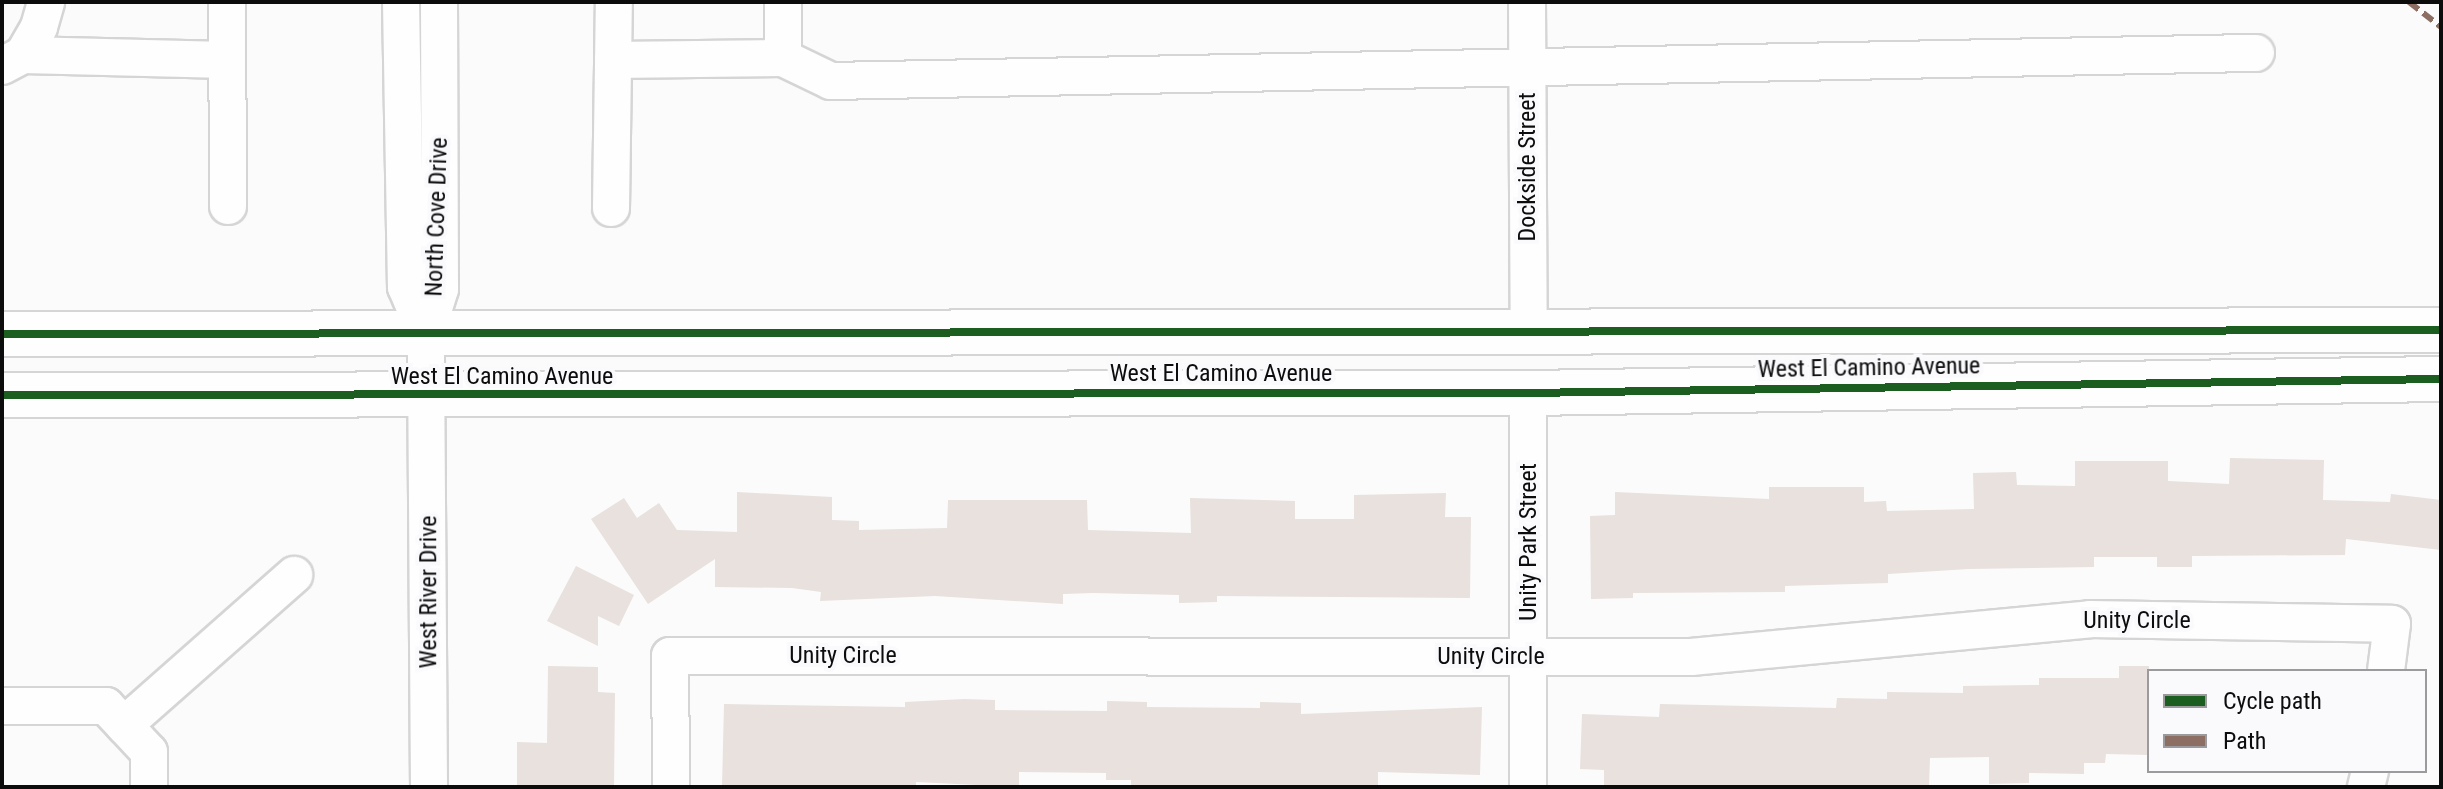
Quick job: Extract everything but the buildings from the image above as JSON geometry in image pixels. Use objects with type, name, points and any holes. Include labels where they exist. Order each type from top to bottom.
[{"type":"main road","name":"West El Camino Avenue","points":[[2,334],[2441,330]]},
{"type":"main road","name":"West El Camino Avenue","points":[[2,395],[429,398],[1528,393],[2441,379]]},
{"type":"street","points":[[13,60],[39,27],[46,2]]},
{"type":"street","points":[[227,2],[228,206]]},
{"type":"street","name":"North Cove Drive","points":[[401,2],[406,287],[426,334]]},
{"type":"street","name":"North Cove Drive","points":[[426,334],[440,289],[439,2]]},
{"type":"street","points":[[611,208],[614,2]]},
{"type":"street","points":[[783,2],[783,58]]},
{"type":"street","name":"Dockside Street","points":[[1527,2],[1529,332]]},
{"type":"street","points":[[613,60],[783,58],[831,81],[2256,53]]},
{"type":"street","points":[[13,60],[227,60]]},
{"type":"street","name":"West River Drive","points":[[426,334],[429,398],[429,787]]},
{"type":"street","name":"Unity Park Street","points":[[1528,393],[1528,787]]},
{"type":"street","points":[[124,725],[294,575]]},
{"type":"street","name":"Unity Circle","points":[[671,787],[670,656],[1691,657],[2090,619],[2392,624],[2386,669]]},
{"type":"street","points":[[2,706],[106,706],[149,752],[149,787]]},
{"type":"marked path","points":[[2409,2],[2441,27]]},
{"type":"cycle path","points":[[2,334],[2441,330]]},
{"type":"cycle path","points":[[2,395],[1528,393],[2441,379]]}]
